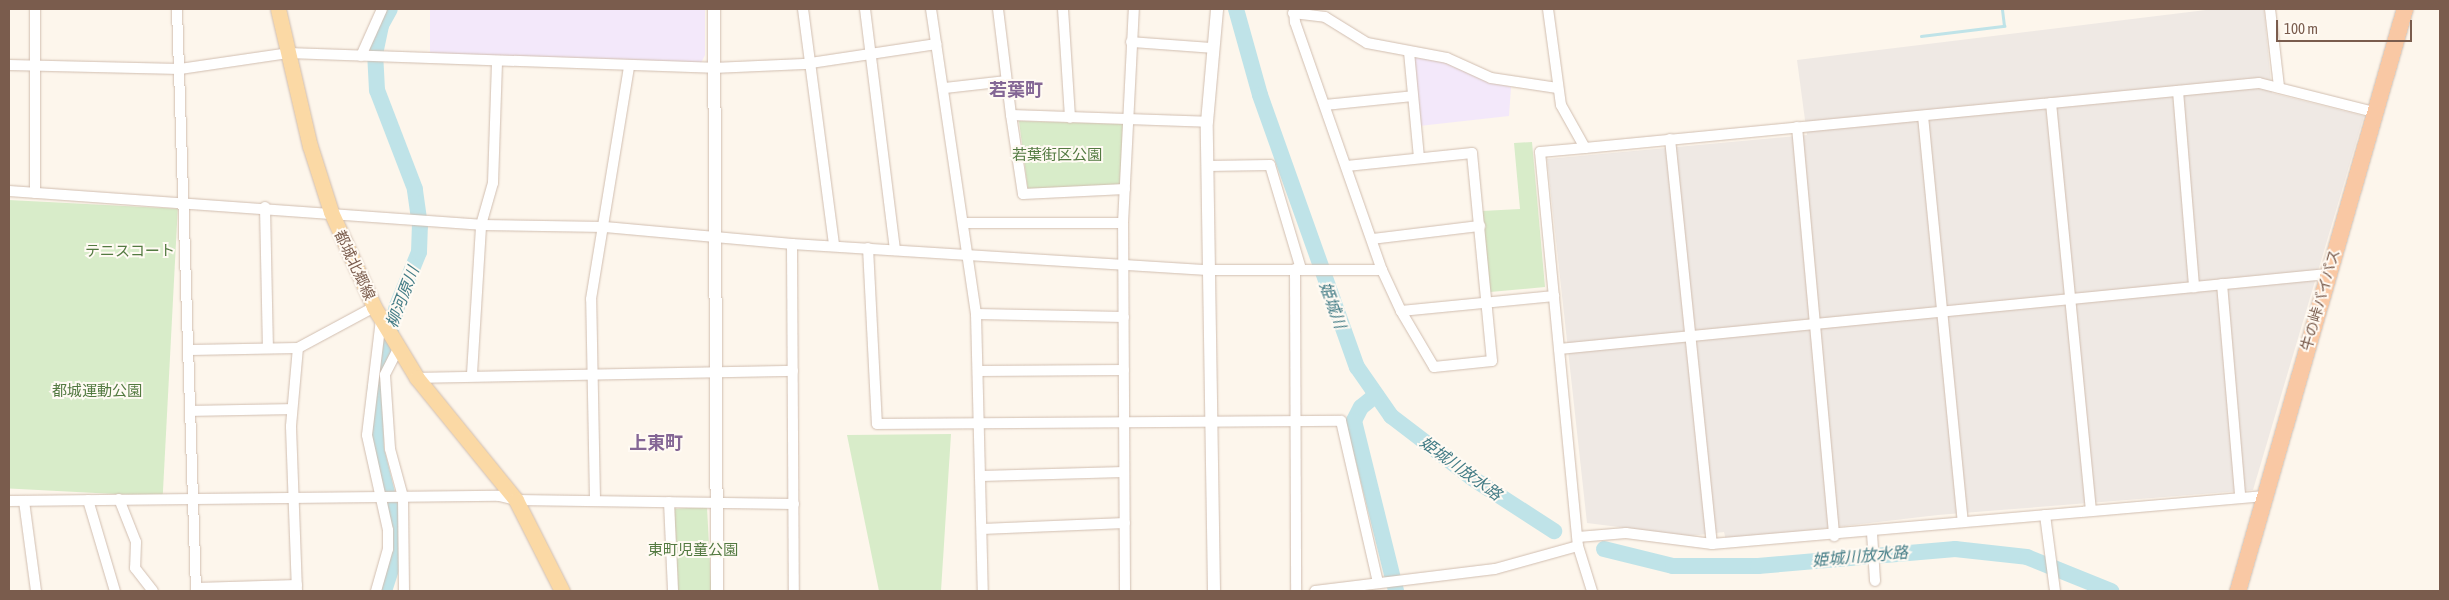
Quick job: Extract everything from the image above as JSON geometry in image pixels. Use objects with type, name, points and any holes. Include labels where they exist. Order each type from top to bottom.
[{"type":"highway","name":"牛の峠バイパス","points":[[2238,591],[2327,274],[2405,9]]},
{"type":"main road","name":"都城北郷線","points":[[278,9],[331,212],[380,318],[417,378],[516,500],[562,591]]},
{"type":"street","points":[[35,9],[35,193]]},
{"type":"street","points":[[177,9],[187,202],[196,590],[297,588],[292,409],[298,348]]},
{"type":"street","points":[[365,56],[382,9]]},
{"type":"street","points":[[714,9],[717,591]]},
{"type":"street","points":[[803,9],[834,246]]},
{"type":"street","points":[[865,9],[895,250]]},
{"type":"street","points":[[931,9],[945,88],[976,314],[983,591]]},
{"type":"street","points":[[998,9],[1023,194],[1125,189]]},
{"type":"street","points":[[1063,9],[1070,118]]},
{"type":"street","points":[[1125,591],[1123,223],[1130,119],[1131,42],[1134,9]]},
{"type":"street","points":[[1214,591],[1211,270],[1207,122],[1217,9]]},
{"type":"street","points":[[1548,9],[1557,88],[1561,106],[1585,148]]},
{"type":"street","points":[[2270,9],[2279,87]]},
{"type":"street","points":[[1347,166],[1472,153],[1492,361],[1434,367],[1401,312],[1382,270],[1294,11],[1325,17],[1367,43],[1447,58],[1491,78],[1557,88]]},
{"type":"street","points":[[1131,42],[1213,48]]},
{"type":"street","points":[[9,65],[180,69],[288,53],[629,67],[713,68],[810,63],[937,44]]},
{"type":"street","points":[[1410,52],[1419,158]]},
{"type":"street","points":[[472,374],[481,226],[493,183],[497,62]]},
{"type":"street","points":[[595,500],[595,372],[591,299],[605,227],[629,67]]},
{"type":"street","points":[[945,88],[1007,81]]},
{"type":"street","points":[[1592,591],[1578,541],[1540,152],[2259,83],[2374,112]]},
{"type":"street","points":[[2178,91],[2194,287]]},
{"type":"street","points":[[1325,105],[1413,96]]},
{"type":"street","points":[[2051,103],[2067,298],[2090,511]]},
{"type":"street","points":[[1011,115],[1207,122]]},
{"type":"street","points":[[1923,116],[1963,522]]},
{"type":"street","points":[[1797,127],[1834,536]]},
{"type":"street","points":[[1670,140],[1688,334],[1712,544]]},
{"type":"street","points":[[1207,166],[1270,165],[1298,269],[1296,591]]},
{"type":"street","points":[[9,191],[265,207],[481,226],[605,227],[792,244],[1211,270],[1382,270]]},
{"type":"street","points":[[265,207],[268,348]]},
{"type":"street","points":[[963,223],[1123,223]]},
{"type":"street","points":[[1372,239],[1480,226]]},
{"type":"street","points":[[792,244],[794,591]]},
{"type":"street","points":[[868,248],[877,424],[980,425],[1125,421],[1341,421],[1383,582]]},
{"type":"street","points":[[1559,349],[1688,334],[2327,274]]},
{"type":"street","points":[[2222,284],[2240,496]]},
{"type":"street","points":[[1401,312],[1554,296]]},
{"type":"street","points":[[976,314],[1124,317]]},
{"type":"street","points":[[190,350],[298,348],[380,318],[367,435],[380,497],[388,549],[376,591]]},
{"type":"street","points":[[396,346],[385,376],[390,449],[400,497],[404,591]]},
{"type":"street","points":[[978,371],[1124,370]]},
{"type":"street","points":[[417,378],[472,374],[793,371]]},
{"type":"street","points":[[192,412],[292,409]]},
{"type":"street","points":[[981,476],[1124,472]]},
{"type":"street","points":[[9,501],[194,497],[499,496],[516,500],[794,504]]},
{"type":"street","points":[[1315,591],[1366,588],[1383,582],[1517,566],[1578,541],[1626,533],[1712,544],[1834,536],[1872,538],[1963,522],[2240,496],[2265,496]]},
{"type":"street","points":[[119,499],[136,542],[135,568],[153,591]]},
{"type":"street","points":[[88,500],[115,591]]},
{"type":"street","points":[[24,501],[36,591]]},
{"type":"street","points":[[669,502],[673,591]]},
{"type":"street","points":[[2045,514],[2055,591]]},
{"type":"street","points":[[982,529],[1125,523]]},
{"type":"street","points":[[1872,538],[1875,581]]},
{"type":"shaded area","points":[[430,9],[705,9],[705,55],[701,63],[623,64],[430,54]]},
{"type":"shaded area","points":[[2214,9],[2264,9],[2272,93],[2364,116],[2253,490],[1938,515],[1726,540],[1724,532],[1690,536],[1587,523],[1547,159],[1807,135],[1797,60]]},
{"type":"shaded area","points":[[1412,57],[1446,62],[1486,81],[1511,87],[1509,116],[1419,126]]},
{"type":"green space","name":"若葉街区公園","points":[[1019,121],[1123,124],[1120,186],[1028,190]]},
{"type":"green space","points":[[1532,142],[1545,287],[1490,292],[1482,211],[1520,209],[1514,143]]},
{"type":"green space","name":"都城運動公園","points":[[9,200],[178,209],[163,496],[9,488]]},
{"type":"green space","points":[[951,434],[941,591],[879,591],[847,435]]},
{"type":"green space","name":"東町児童公園","points":[[707,507],[711,591],[678,591],[674,509]]},
{"type":"waterway","name":"柳河原川","points":[[384,591],[394,561],[396,529],[376,449],[375,390],[397,306],[419,252],[420,226],[415,189],[377,90],[375,54],[381,25],[390,9]]},
{"type":"waterway","name":"姫城川","points":[[1236,9],[1260,95],[1357,367],[1391,416],[1472,478],[1554,531]]},
{"type":"waterway","points":[[1921,36],[2004,26],[2002,9]]},
{"type":"waterway","name":"姫城川","points":[[1376,395],[1361,407],[1354,421],[1396,591]]},
{"type":"waterway","name":"姫城川放水路","points":[[1604,549],[1673,566],[1758,566],[1955,549],[2027,557],[2111,591]]},
{"type":"district","name":"若葉町","points":[[1016,90]]},
{"type":"district","name":"上東町","points":[[656,443]]},
{"type":"park label","name":"テニスコート","points":[[130,251]]}]
